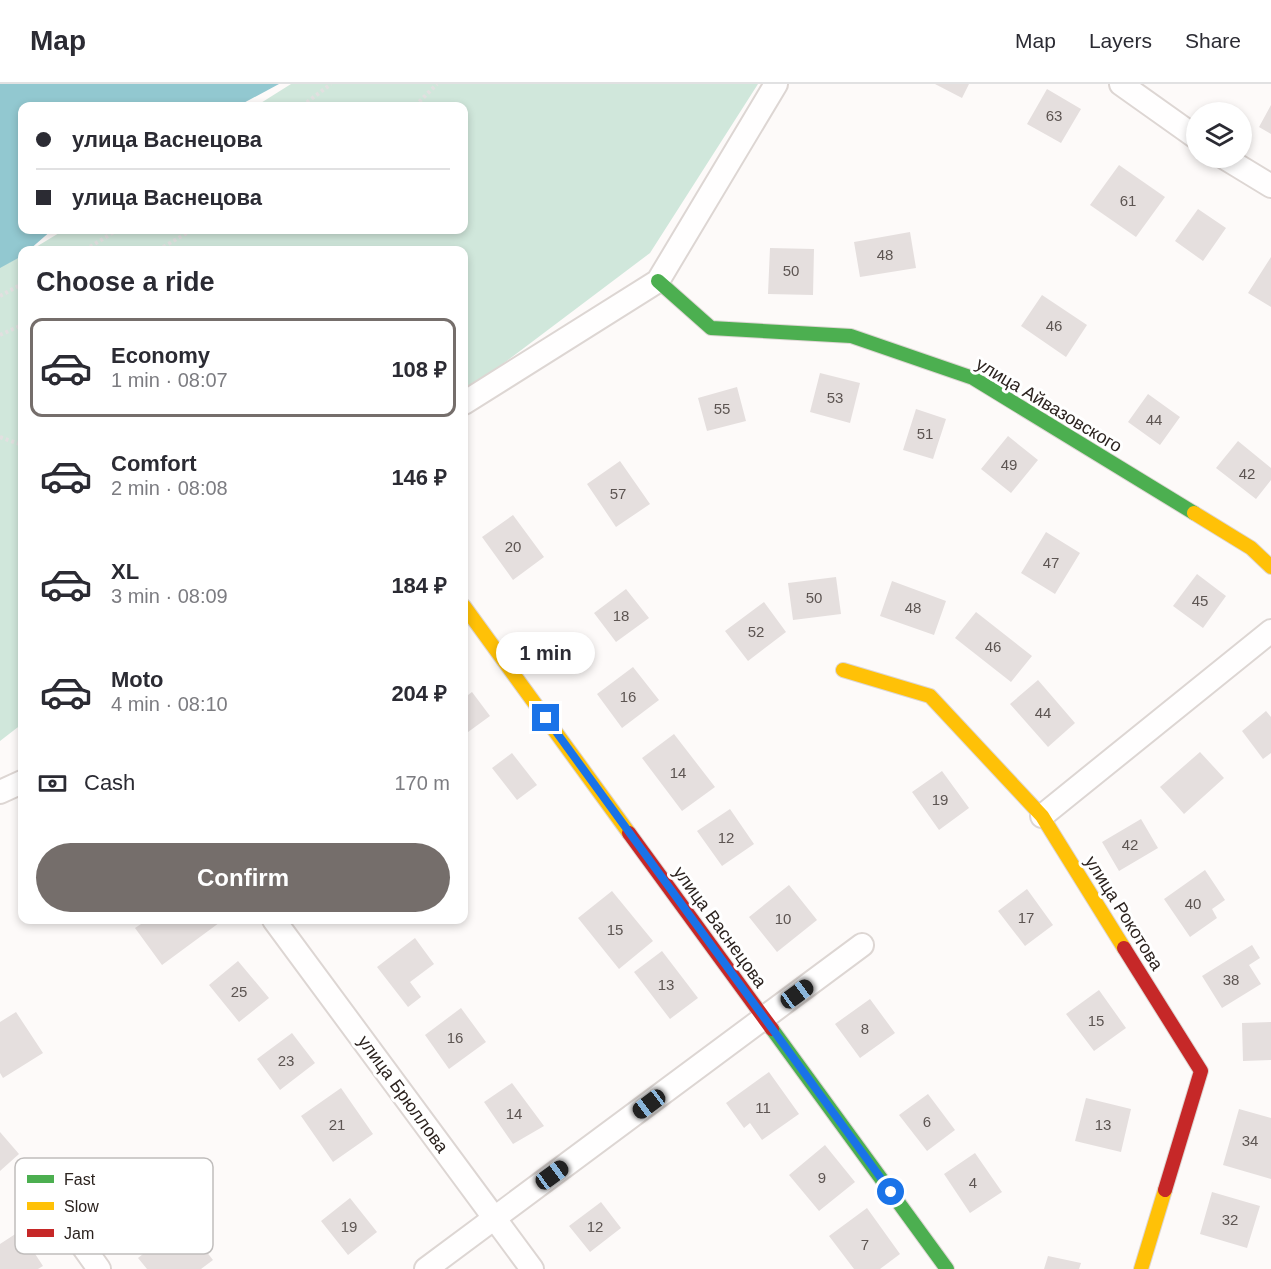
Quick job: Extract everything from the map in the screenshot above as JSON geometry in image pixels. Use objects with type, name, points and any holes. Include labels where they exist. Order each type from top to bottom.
[{"type":"street","points":[[468,400],[658,281],[776,84]]},
{"type":"street","points":[[1121,84],[1186,130]]},
{"type":"street","points":[[1241,168],[1271,186]]},
{"type":"street","name":"улица Айвазовского","points":[[658,281],[711,328],[851,336],[973,378],[1251,548],[1271,567]]},
{"type":"street","name":"улица Васнецова","points":[[468,611],[947,1269]]},
{"type":"street","points":[[1042,816],[1271,631]]},
{"type":"street","name":"улица Рокотова","points":[[843,670],[930,696],[1042,816],[1201,1071],[1141,1269]]},
{"type":"street","points":[[0,792],[18,784]]},
{"type":"street","name":"улица Брюллова","points":[[277,924],[532,1269]]},
{"type":"street","points":[[426,1269],[862,945]]},
{"type":"street","points":[[88,1254],[99,1269]]},
{"type":"path","points":[[307,102],[331,84]]},
{"type":"path","points":[[419,102],[438,84]]},
{"type":"path","points":[[92,246],[111,234]]},
{"type":"path","points":[[165,246],[185,234]]},
{"type":"path","points":[[0,296],[18,286]]},
{"type":"path","points":[[0,335],[18,327]]},
{"type":"path","points":[[0,437],[18,444]]},
{"type":"green space","points":[[291,84],[758,84],[650,253],[468,390],[468,246],[38,246],[57,234],[468,234],[468,102],[262,102]]},
{"type":"green space","points":[[18,258],[18,727],[0,741],[0,267]]},
{"type":"water","points":[[0,84],[279,84],[245,102],[18,102],[18,234],[47,234],[34,246],[18,246],[18,258],[0,268]]},
{"type":"building","points":[[935,84],[969,84],[962,98]]},
{"type":"building","points":[[1047,89],[1081,109],[1061,143],[1027,124]]},
{"type":"building","points":[[1271,105],[1271,134],[1259,127]]},
{"type":"building","points":[[1119,165],[1165,197],[1136,237],[1090,205]]},
{"type":"building","points":[[1198,209],[1226,228],[1203,261],[1175,241]]},
{"type":"building","points":[[910,232],[916,268],[860,277],[854,242]]},
{"type":"building","points":[[770,248],[814,249],[813,295],[768,294]]},
{"type":"building","points":[[1271,257],[1271,307],[1248,293]]},
{"type":"building","points":[[1042,295],[1087,325],[1066,357],[1021,326]]},
{"type":"building","points":[[820,373],[860,383],[850,423],[810,412]]},
{"type":"building","points":[[737,387],[746,421],[707,431],[698,398]]},
{"type":"building","points":[[1148,394],[1180,417],[1160,445],[1128,422]]},
{"type":"building","points":[[916,409],[946,419],[933,459],[903,450]]},
{"type":"building","points":[[1008,436],[1038,460],[1011,493],[981,469]]},
{"type":"building","points":[[1238,441],[1271,468],[1271,480],[1256,499],[1216,468]]},
{"type":"building","points":[[620,461],[650,504],[616,527],[587,484]]},
{"type":"building","points":[[513,515],[544,557],[513,580],[482,537]]},
{"type":"building","points":[[1046,532],[1080,553],[1055,594],[1021,573]]},
{"type":"building","points":[[1197,574],[1226,596],[1203,628],[1173,606]]},
{"type":"building","points":[[836,577],[841,614],[793,620],[788,583]]},
{"type":"building","points":[[892,581],[946,601],[934,635],[880,616]]},
{"type":"building","points":[[626,589],[649,618],[616,642],[594,613]]},
{"type":"building","points":[[764,602],[786,632],[748,661],[725,631]]},
{"type":"building","points":[[976,612],[1032,656],[1011,682],[955,638]]},
{"type":"building","points":[[633,667],[659,700],[622,728],[597,694]]},
{"type":"building","points":[[1038,680],[1075,723],[1048,747],[1010,704]]},
{"type":"building","points":[[472,692],[490,716],[468,732],[468,695]]},
{"type":"building","points":[[1266,711],[1271,717],[1271,753],[1263,759],[1242,731]]},
{"type":"building","points":[[674,734],[715,787],[682,811],[642,758]]},
{"type":"building","points":[[1200,752],[1224,778],[1184,814],[1160,787]]},
{"type":"building","points":[[512,753],[537,785],[517,800],[492,768]]},
{"type":"building","points":[[942,771],[969,808],[939,830],[912,792]]},
{"type":"building","points":[[730,809],[754,844],[722,866],[697,831]]},
{"type":"building","points":[[1141,819],[1158,848],[1119,871],[1102,842]]},
{"type":"building","points":[[1205,870],[1225,900],[1212,909],[1217,918],[1190,937],[1164,899]]},
{"type":"building","points":[[789,885],[817,920],[777,952],[749,917]]},
{"type":"building","points":[[1027,889],[1053,925],[1025,946],[998,911]]},
{"type":"building","points":[[612,891],[653,941],[619,969],[578,918]]},
{"type":"building","points":[[141,924],[218,924],[162,965],[135,928]]},
{"type":"building","points":[[415,938],[434,964],[410,982],[421,997],[408,1007],[377,967]]},
{"type":"building","points":[[1252,945],[1260,958],[1249,965],[1261,984],[1222,1008],[1202,976]]},
{"type":"building","points":[[662,951],[698,998],[670,1019],[634,972]]},
{"type":"building","points":[[238,961],[269,998],[239,1022],[209,985]]},
{"type":"building","points":[[1099,990],[1126,1028],[1094,1051],[1066,1014]]},
{"type":"building","points":[[870,999],[895,1033],[860,1058],[835,1024]]},
{"type":"building","points":[[461,1008],[486,1042],[449,1069],[425,1035]]},
{"type":"building","points":[[16,1012],[43,1053],[3,1078],[0,1073],[0,1022]]},
{"type":"building","points":[[1271,1022],[1271,1060],[1243,1061],[1242,1023]]},
{"type":"building","points":[[292,1033],[315,1063],[280,1090],[257,1059]]},
{"type":"building","points":[[769,1072],[799,1114],[762,1140],[750,1123],[744,1128],[726,1103]]},
{"type":"building","points":[[512,1083],[544,1126],[513,1144],[484,1102]]},
{"type":"building","points":[[341,1088],[373,1134],[333,1162],[301,1116]]},
{"type":"building","points":[[928,1094],[955,1130],[927,1151],[899,1115]]},
{"type":"building","points":[[1086,1098],[1131,1109],[1121,1152],[1075,1141]]},
{"type":"building","points":[[1239,1109],[1271,1118],[1271,1179],[1223,1165]]},
{"type":"building","points":[[0,1132],[19,1154],[0,1171]]},
{"type":"building","points":[[825,1145],[855,1182],[819,1211],[789,1175]]},
{"type":"building","points":[[975,1153],[1002,1192],[970,1213],[944,1174]]},
{"type":"building","points":[[1212,1192],[1260,1206],[1247,1248],[1200,1234]]},
{"type":"building","points":[[350,1198],[377,1232],[348,1255],[321,1221]]},
{"type":"building","points":[[601,1202],[621,1228],[590,1252],[569,1226]]},
{"type":"building","points":[[867,1208],[900,1254],[880,1269],[854,1269],[829,1236]]},
{"type":"building","points":[[15,1234],[15,1254],[35,1254],[43,1266],[38,1269],[0,1269],[0,1244]]},
{"type":"building","points":[[143,1254],[208,1254],[213,1260],[201,1269],[147,1269],[138,1258]]},
{"type":"building","points":[[1048,1256],[1081,1263],[1079,1269],[1044,1269]]},
{"type":"traffic: fast","points":[[658,281],[711,328],[851,336],[973,378],[1194,513]]},
{"type":"traffic: fast","points":[[772,1029],[947,1269]]},
{"type":"traffic: slow","points":[[1194,513],[1251,548],[1271,567]]},
{"type":"traffic: slow","points":[[468,612],[629,833]]},
{"type":"traffic: slow","points":[[843,670],[930,696],[1042,816],[1124,948]]},
{"type":"traffic: slow","points":[[1141,1269],[1165,1190]]},
{"type":"traffic: jam","points":[[629,833],[772,1029]]},
{"type":"traffic: jam","points":[[1124,948],[1201,1071],[1165,1190]]},
{"type":"route","points":[[546,718],[891,1192]]}]
